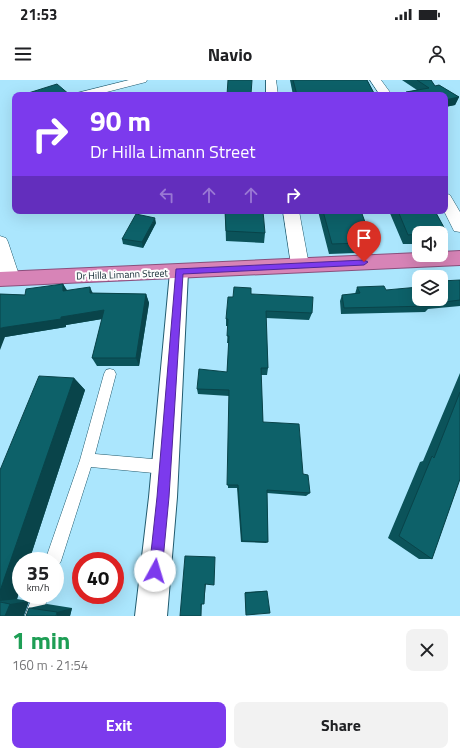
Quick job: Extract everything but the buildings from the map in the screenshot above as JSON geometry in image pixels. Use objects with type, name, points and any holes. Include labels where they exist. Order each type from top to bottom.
[{"type":"highway","name":"Dr Hilla Limann Street","points":[[5,279],[460,258]]},
{"type":"street","points":[[93,92],[142,80]]},
{"type":"street","points":[[271,80],[272,92]]},
{"type":"street","points":[[375,80],[384,92]]},
{"type":"street","points":[[448,204],[460,227]]},
{"type":"street","points":[[292,214],[300,265]]},
{"type":"street","points":[[0,242],[5,279]]},
{"type":"street","points":[[151,616],[163,497],[179,272]]},
{"type":"lane","points":[[56,552],[87,460],[110,374]]},
{"type":"lane","points":[[87,460],[164,468]]},
{"type":"lane","points":[[33,616],[38,604]]},
{"type":"route","points":[[155,571],[163,497],[179,272],[364,262]]}]
